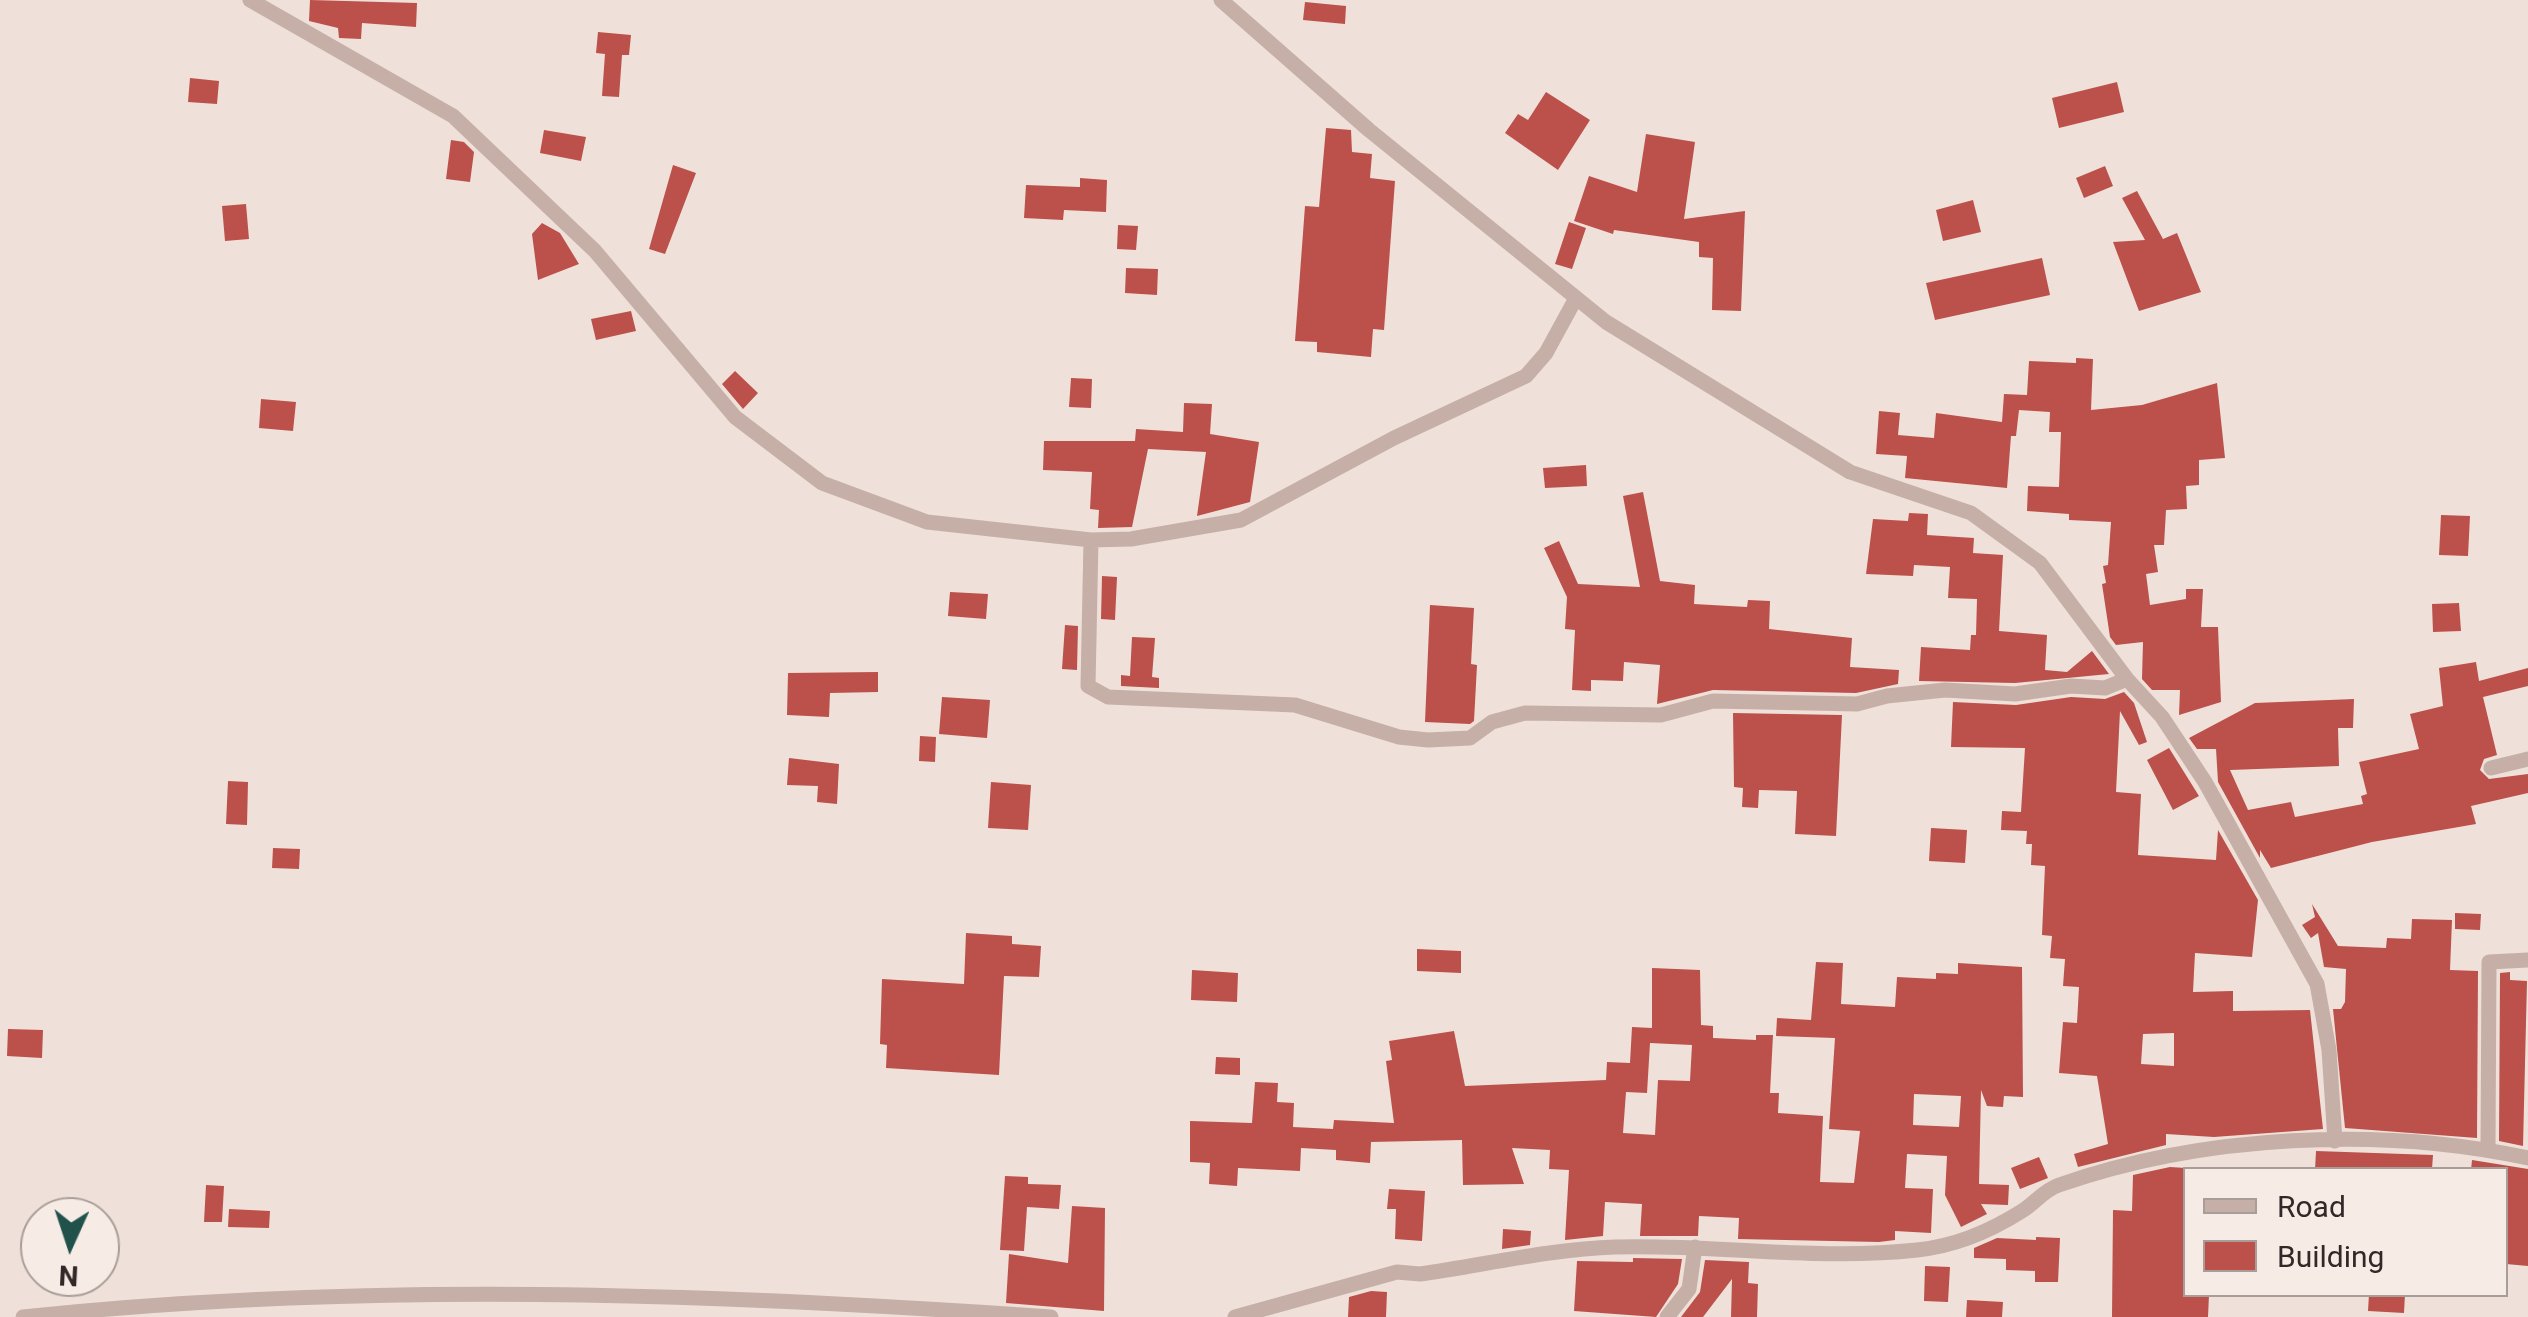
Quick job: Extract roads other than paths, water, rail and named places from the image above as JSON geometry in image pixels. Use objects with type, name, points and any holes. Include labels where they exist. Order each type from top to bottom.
[{"type":"street","points":[[250,0],[453,116],[595,251],[735,418],[822,483],[927,522],[1091,540],[1132,540],[1241,520],[1394,438],[1498,393],[1526,376],[1546,353],[1576,298]]},
{"type":"street","points":[[1221,0],[1370,130],[1606,322],[1850,472],[1971,513],[2040,562],[2127,679],[2162,717],[2206,782],[2317,984],[2329,1050],[2335,1141]]},
{"type":"street","points":[[1091,540],[1088,686],[1108,697],[1295,705],[1399,737],[1470,738],[1492,722],[1525,713],[1661,715],[1713,701],[1857,704],[1887,696],[1945,690],[2015,694],[2070,686],[2105,688],[2127,679]]},
{"type":"street","points":[[2491,768],[2528,759]]},
{"type":"street","points":[[2488,1149],[2489,962],[2528,960]]},
{"type":"street","points":[[1235,1317],[1397,1272],[1420,1274],[1610,1247],[1832,1254],[1957,1244],[2026,1209],[2051,1188],[2116,1165],[2210,1145],[2335,1141],[2488,1149],[2528,1158]]},
{"type":"street","points":[[1668,1317],[1689,1288],[1695,1247]]},
{"type":"street","points":[[23,1317],[170,1301],[565,1295],[831,1302],[1051,1317]]}]
